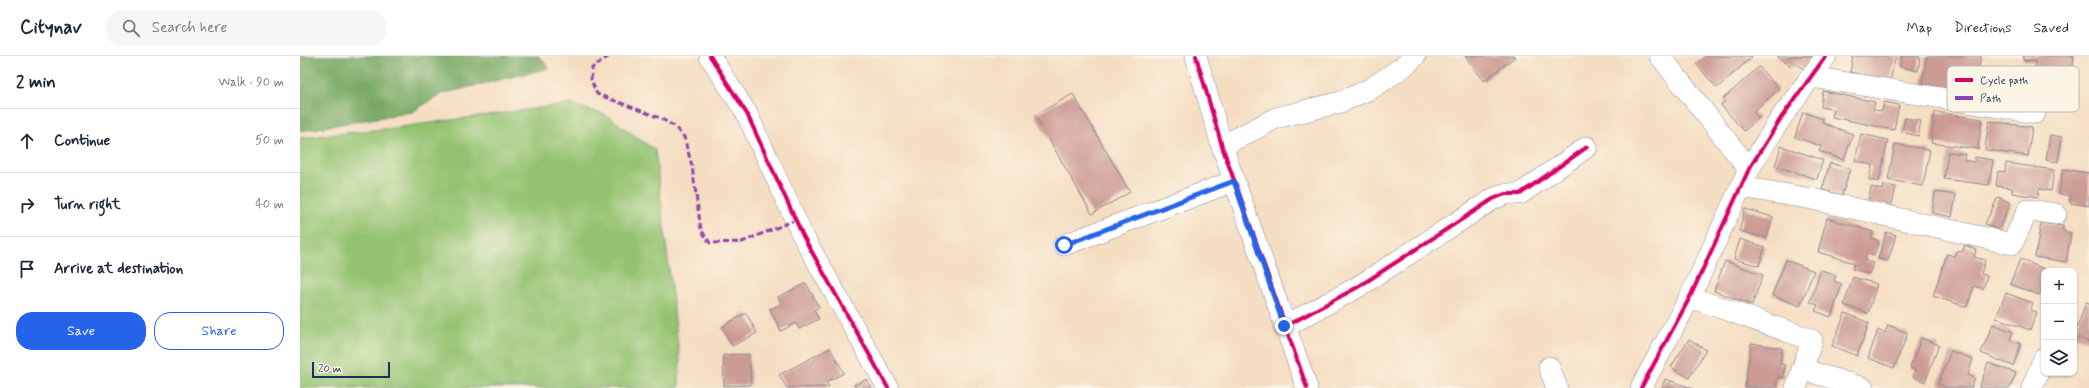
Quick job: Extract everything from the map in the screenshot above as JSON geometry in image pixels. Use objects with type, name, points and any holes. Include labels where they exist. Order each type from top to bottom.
[{"type":"street","points":[[710,56],[747,114],[803,236],[888,388]]},
{"type":"street","points":[[1196,56],[1222,146],[1307,388]]},
{"type":"street","points":[[1222,146],[1276,118],[1341,102],[1372,88],[1403,67],[1415,56]]},
{"type":"street","points":[[1660,56],[1745,178],[1812,199],[2012,244],[2028,210],[2056,214]]},
{"type":"street","points":[[1641,388],[1690,297],[1745,178],[1781,118],[1826,56]]},
{"type":"street","points":[[1811,78],[1947,99]]},
{"type":"street","points":[[2029,112],[2035,113]]},
{"type":"street","points":[[1284,326],[1358,287],[1493,199],[1505,194],[1520,194],[1587,147]]},
{"type":"street","points":[[1064,245],[1234,181]]},
{"type":"street","points":[[1690,297],[1812,340],[1796,388]]},
{"type":"street","points":[[2032,388],[2041,366]]},
{"type":"street","points":[[1549,367],[1557,388]]},
{"type":"street","points":[[1802,369],[1863,388]]},
{"type":"green space","points":[[300,56],[539,56],[549,68],[441,94],[412,112],[300,131]]},
{"type":"green space","points":[[570,104],[606,115],[655,150],[680,362],[679,388],[300,388],[300,138],[393,128]]},
{"type":"building","points":[[1465,56],[1516,56],[1484,81]]},
{"type":"building","points":[[1706,56],[1752,57],[1717,88],[1696,64]]},
{"type":"building","points":[[1777,56],[1813,56],[1804,69],[1796,63],[1792,67]]},
{"type":"building","points":[[1853,56],[1896,56],[1890,81],[1850,72]]},
{"type":"building","points":[[1902,56],[1920,57],[1918,71],[1900,67]]},
{"type":"building","points":[[1927,56],[1981,56],[1979,66],[1947,66],[1947,89],[1922,84]]},
{"type":"building","points":[[2023,56],[2074,56],[2073,66],[2035,66],[2036,62],[2023,60]]},
{"type":"building","points":[[1759,67],[1779,89],[1753,112],[1759,118],[1744,131],[1721,105],[1725,101],[1723,99]]},
{"type":"building","points":[[1823,91],[1875,102],[1873,110],[1882,111],[1884,102],[1899,105],[1894,130],[1832,117],[1834,110],[1821,107]]},
{"type":"building","points":[[1073,94],[1130,192],[1092,214],[1035,115]]},
{"type":"building","points":[[1803,112],[1823,119],[1822,123],[1853,134],[1844,160],[1819,151],[1821,146],[1795,137]]},
{"type":"building","points":[[1935,112],[1982,119],[1978,149],[1931,143]]},
{"type":"building","points":[[1905,118],[1921,121],[1918,136],[1902,132]]},
{"type":"building","points":[[1989,121],[2032,127],[2028,156],[1985,150]]},
{"type":"building","points":[[1861,134],[1888,140],[1879,182],[1869,180],[1872,165],[1855,161]]},
{"type":"building","points":[[2050,135],[2062,137],[2058,162],[2046,160]]},
{"type":"building","points":[[1895,144],[1930,150],[1923,186],[1888,180]]},
{"type":"building","points":[[1781,146],[1823,160],[1817,179],[1775,166]]},
{"type":"building","points":[[1948,152],[1965,154],[1964,160],[1974,162],[1975,157],[1993,160],[1989,185],[1944,179]]},
{"type":"building","points":[[1830,163],[1850,169],[1842,195],[1822,190]]},
{"type":"building","points":[[2006,163],[2054,170],[2051,191],[2039,189],[2038,197],[2012,193],[2012,188],[1996,186],[1998,171],[2005,172]]},
{"type":"building","points":[[2063,169],[2089,173],[2089,206],[2070,203],[2071,196],[2059,194]]},
{"type":"building","points":[[1884,185],[1896,187],[1891,208],[1868,203],[1871,187],[1883,190]]},
{"type":"building","points":[[1935,192],[1956,195],[1952,217],[1932,213]]},
{"type":"building","points":[[1998,197],[2011,203],[1998,230],[1985,224]]},
{"type":"building","points":[[1745,209],[1773,217],[1767,238],[1739,231]]},
{"type":"building","points":[[1827,218],[1873,232],[1871,238],[1879,241],[1874,255],[1867,253],[1865,261],[1873,263],[1869,274],[1852,269],[1854,263],[1818,252]]},
{"type":"building","points":[[2041,223],[2063,226],[2063,231],[2071,233],[2066,262],[2035,257]]},
{"type":"building","points":[[1886,232],[1896,235],[1888,261],[1878,259]]},
{"type":"building","points":[[1740,239],[1765,247],[1759,266],[1734,259]]},
{"type":"building","points":[[1965,245],[1976,250],[1974,257],[1985,260],[1981,274],[1987,276],[1983,289],[1974,286],[1967,307],[1933,296],[1947,254],[1954,256],[1956,251],[1962,252]]},
{"type":"building","points":[[2020,259],[2042,268],[2041,291],[2039,295],[2010,284]]},
{"type":"building","points":[[1786,260],[1814,271],[1800,306],[1772,295]]},
{"type":"building","points":[[1725,261],[1763,275],[1752,305],[1714,291]]},
{"type":"building","points":[[1821,270],[1836,275],[1834,281],[1842,284],[1831,317],[1815,311],[1818,305],[1810,302]]},
{"type":"building","points":[[1853,277],[1877,284],[1868,313],[1844,305]]},
{"type":"building","points":[[806,283],[819,307],[814,310],[819,319],[799,329],[796,323],[781,331],[770,309],[781,304],[778,297]]},
{"type":"building","points":[[2006,293],[2033,303],[2030,310],[2037,312],[2030,330],[1996,318]]},
{"type":"building","points":[[2086,302],[2089,303],[2089,342],[2077,337],[2077,328]]},
{"type":"building","points":[[746,313],[757,333],[732,346],[722,327]]},
{"type":"building","points":[[1845,313],[1869,323],[1857,356],[1832,346]]},
{"type":"building","points":[[1993,324],[2013,332],[2010,340],[2021,344],[2013,366],[1981,353]]},
{"type":"building","points":[[1888,325],[1908,333],[1894,368],[1868,358],[1878,330],[1885,333]]},
{"type":"building","points":[[1921,338],[1939,345],[1925,382],[1913,377],[1915,370],[1910,368]]},
{"type":"building","points":[[1689,339],[1706,350],[1689,378],[1671,367]]},
{"type":"building","points":[[1751,343],[1782,348],[1780,364],[1785,365],[1783,378],[1778,377],[1776,388],[1745,387]]},
{"type":"building","points":[[830,348],[844,373],[826,382],[829,387],[787,388],[779,375]]},
{"type":"building","points":[[1951,351],[1973,359],[1968,375],[1975,378],[1971,388],[1948,388],[1938,384]]},
{"type":"building","points":[[749,354],[751,385],[724,386],[723,355]]},
{"type":"building","points":[[1988,363],[2016,373],[2010,388],[1979,388]]},
{"type":"building","points":[[867,379],[871,387],[856,388],[854,385]]},
{"type":"building","points":[[1665,379],[1692,388],[1662,388]]},
{"type":"marked path","points":[[609,56],[592,68],[591,80],[597,94],[660,118],[674,126],[684,137],[692,166],[701,230],[710,243],[742,242],[795,220]]},
{"type":"cycle path","points":[[710,56],[747,114],[803,236],[888,388]]},
{"type":"cycle path","points":[[1196,56],[1222,146],[1307,388]]},
{"type":"cycle path","points":[[1641,388],[1690,297],[1749,169],[1781,118],[1826,56]]},
{"type":"cycle path","points":[[1284,327],[1358,287],[1493,199],[1505,194],[1520,194],[1587,147]]},
{"type":"route","points":[[1064,245],[1234,181],[1284,326]]}]
